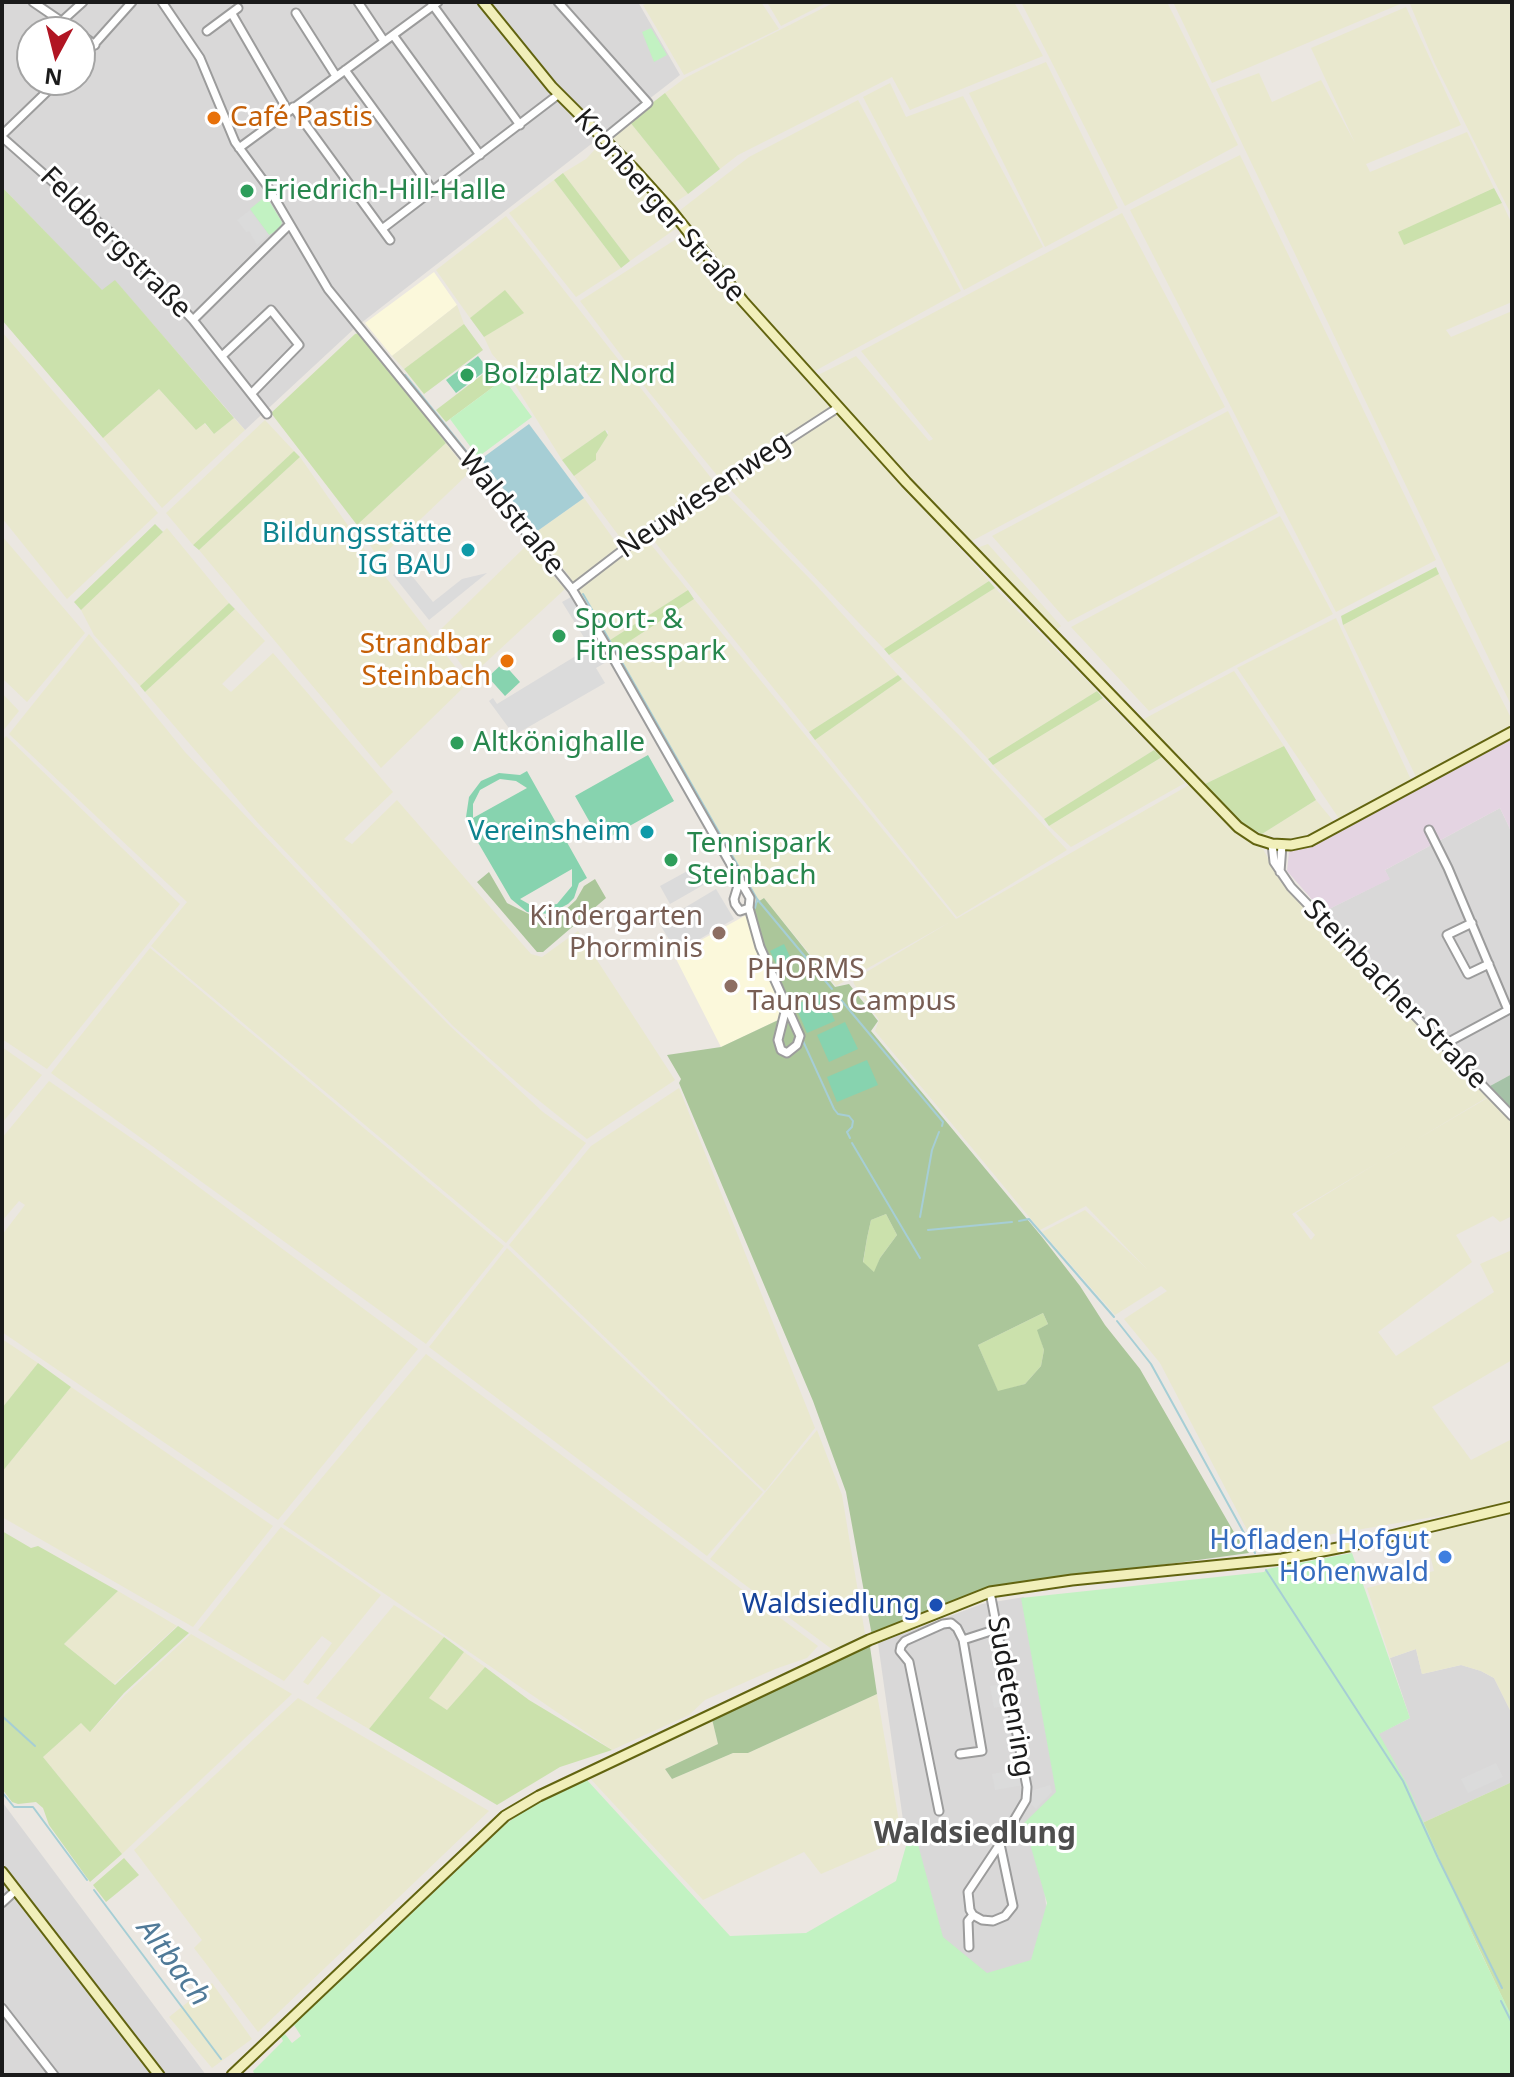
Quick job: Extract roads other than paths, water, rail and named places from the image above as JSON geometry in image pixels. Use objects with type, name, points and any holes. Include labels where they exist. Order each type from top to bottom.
[{"type":"street","points":[[33,2],[54,16]]},
{"type":"street","points":[[68,16],[83,2]]},
{"type":"street","points":[[96,44],[132,2]]},
{"type":"street","name":"Waldstraße","points":[[162,2],[200,58],[239,148],[268,187],[328,289],[572,589],[750,898],[749,908],[760,947],[800,1036],[795,1049],[783,1052],[778,1040],[786,1008]]},
{"type":"street","points":[[358,2],[384,41]]},
{"type":"street","name":"Kronberger Straße","points":[[483,2],[559,94],[605,138],[670,209],[743,301],[958,538],[1226,817],[1249,835],[1277,845]]},
{"type":"street","points":[[558,2],[648,103],[605,138]]},
{"type":"street","points":[[239,148],[434,3],[520,125]]},
{"type":"street","points":[[207,31],[235,11],[290,109],[390,240]]},
{"type":"street","points":[[296,13],[336,76]]},
{"type":"street","points":[[393,35],[480,155]]},
{"type":"street","points":[[345,70],[433,191]]},
{"type":"street","points":[[382,229],[559,94]]},
{"type":"street","points":[[2,136],[43,96]]},
{"type":"street","name":"Feldbergstraße","points":[[2,136],[108,231],[193,320],[267,414]]},
{"type":"street","points":[[193,320],[289,225]]},
{"type":"street","points":[[222,356],[271,310],[299,345],[252,393]]},
{"type":"street","name":"Neuwiesenweg","points":[[572,589],[645,533],[839,407]]},
{"type":"street","points":[[1277,845],[1302,843],[1320,837],[1512,732]]},
{"type":"street","points":[[1429,830],[1510,1009],[1443,1045]]},
{"type":"street","name":"Steinbacher Straße","points":[[1277,845],[1280,872],[1291,887],[1512,1116]]},
{"type":"street","name":"Waldstraße","points":[[740,879],[735,904],[740,911],[749,908]]},
{"type":"street","points":[[1472,923],[1447,935],[1468,974],[1489,964]]},
{"type":"street","points":[[232,2075],[505,1816],[539,1796],[869,1640],[990,1592],[1072,1580],[1261,1562],[1353,1545],[1512,1507]]},
{"type":"street","name":"Sudetenring","points":[[969,1947],[968,1921],[973,1915],[968,1892],[1026,1800],[1027,1787],[990,1592]]},
{"type":"street","points":[[939,1811],[909,1662],[900,1651],[905,1641],[951,1623],[963,1640],[982,1751],[960,1754]]},
{"type":"street","points":[[963,1640],[997,1629]]},
{"type":"street","points":[[973,1915],[993,1921],[1005,1916],[1013,1906],[1000,1844]]},
{"type":"street","points":[[2,1872],[159,2075]]},
{"type":"street","points":[[2,1903],[16,1890]]},
{"type":"street","points":[[2,2008],[54,2075]]},
{"type":"water","points":[[529,424],[584,498],[536,532],[481,459]]},
{"type":"waterway","points":[[405,375],[572,583]]},
{"type":"waterway","points":[[583,594],[757,899],[832,989]]},
{"type":"waterway","points":[[755,908],[757,900]]},
{"type":"waterway","points":[[836,994],[943,1122],[942,1126]]},
{"type":"waterway","points":[[803,1041],[834,1109],[853,1121],[847,1132],[850,1138]]},
{"type":"waterway","points":[[920,1217],[932,1150],[939,1132]]},
{"type":"waterway","points":[[852,1143],[920,1258]]},
{"type":"waterway","points":[[1019,1221],[1029,1219],[1114,1317]]},
{"type":"waterway","points":[[928,1230],[1012,1222]]},
{"type":"waterway","points":[[1117,1321],[1151,1364],[1255,1553]]},
{"type":"waterway","points":[[1266,1570],[1403,1781],[1502,1988]]},
{"type":"waterway","name":"Altbach","points":[[2,1716],[35,1746]]},
{"type":"waterway","name":"Altbach","points":[[2,1792],[14,1807],[33,1807],[87,1880]]},
{"type":"waterway","name":"Altbach","points":[[94,1890],[221,2059]]},
{"type":"waterway","points":[[1501,2001],[1512,2023]]},
{"type":"place","name":"Café Pastis","points":[[214,118]]},
{"type":"place","name":"Friedrich-Hill-Halle","points":[[247,191]]},
{"type":"place","name":"Bolzplatz Nord","points":[[467,375]]},
{"type":"place","name":"Bildungsstätte IG BAU","points":[[468,550]]},
{"type":"place","name":"Sport- & Fitnesspark","points":[[559,636]]},
{"type":"place","name":"Strandbar Steinbach","points":[[507,661]]},
{"type":"place","name":"Altkönighalle","points":[[457,743]]},
{"type":"place","name":"Vereinsheim","points":[[647,832]]},
{"type":"place","name":"Tennispark Steinbach","points":[[671,860]]},
{"type":"place","name":"Kindergarten Phorminis","points":[[719,933]]},
{"type":"place","name":"PHORMS Taunus Campus","points":[[731,986]]},
{"type":"place","name":"Hofladen Hofgut Hohenwald","points":[[1445,1557]]},
{"type":"place","name":"Waldsiedlung","points":[[936,1605]]},
{"type":"district","name":"Waldsiedlung","points":[[975,1834]]}]
